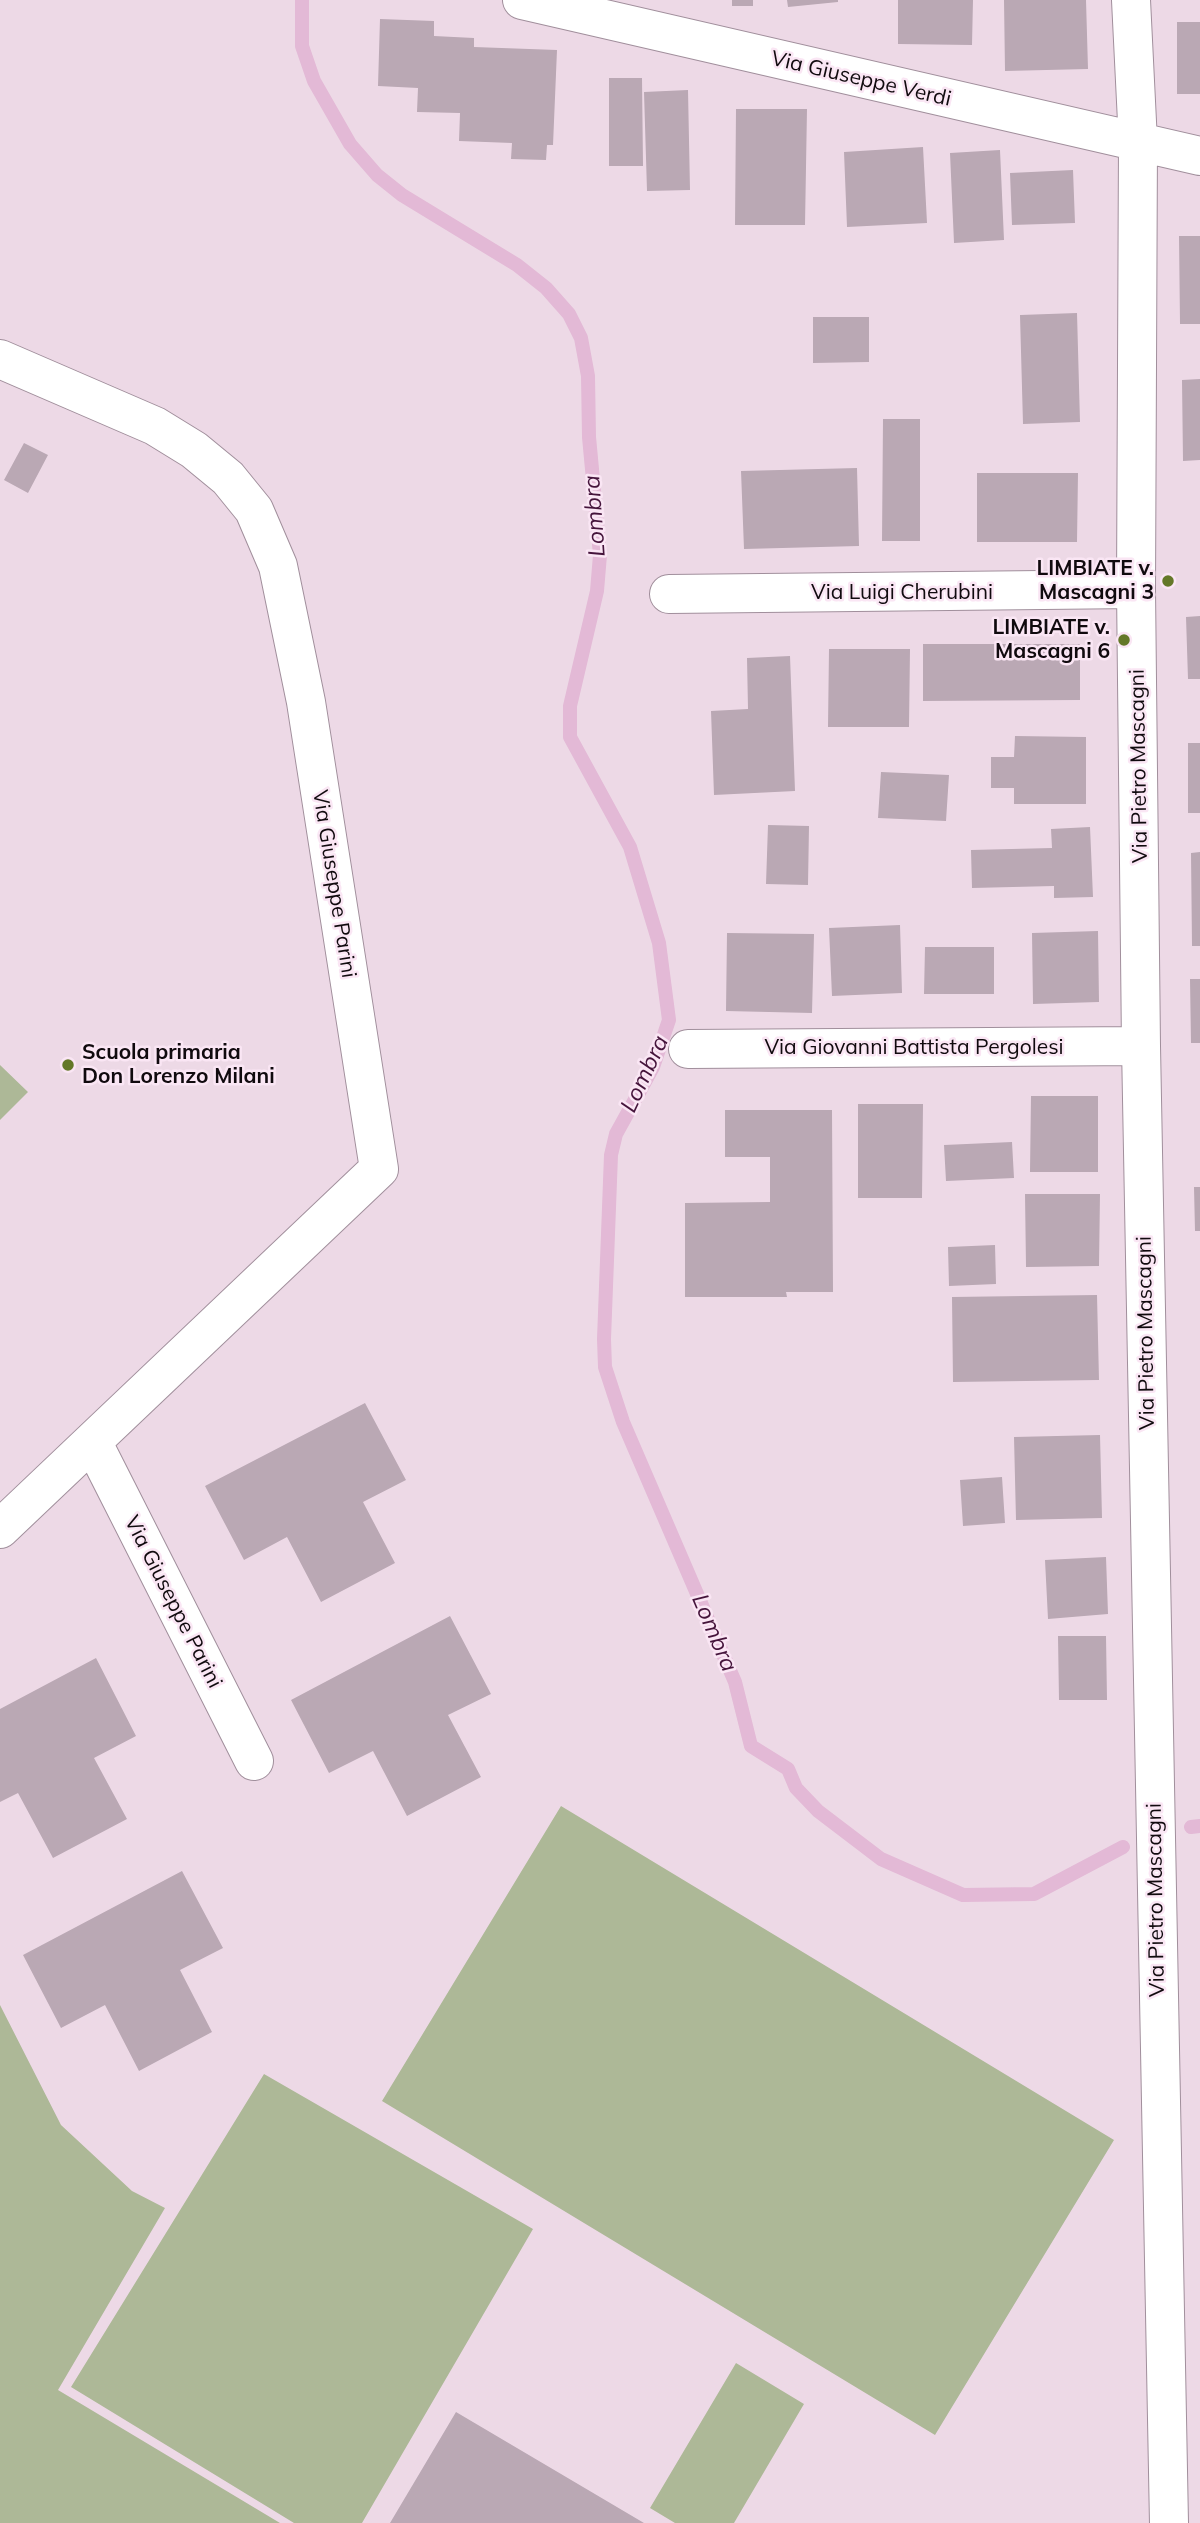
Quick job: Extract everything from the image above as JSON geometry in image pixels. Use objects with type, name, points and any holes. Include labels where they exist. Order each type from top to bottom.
[{"type":"street","name":"Via Giuseppe Verdi","points":[[523,0],[1200,156]]},
{"type":"street","name":"Via Pietro Mascagni","points":[[1131,0],[1138,142],[1136,589],[1153,1765],[1184,2473],[1169,2523]]},
{"type":"street","name":"Via Giuseppe Parini","points":[[0,359],[155,426],[194,450],[228,478],[254,510],[278,566],[306,702],[379,1169],[0,1529]]},
{"type":"street","name":"Via Luigi Cherubini","points":[[669,594],[1136,589]]},
{"type":"street","name":"Via Giovanni Battista Pergolesi","points":[[688,1049],[1141,1046]]},
{"type":"street","name":"Via Giuseppe Parini","points":[[93,1443],[254,1761]]},
{"type":"green space","points":[[0,1065],[28,1092],[0,1120]]},
{"type":"green space","points":[[561,1806],[1114,2140],[935,2435],[382,2101]]},
{"type":"green space","points":[[0,2005],[61,2125],[132,2191],[165,2208],[58,2390],[280,2523],[0,2523]]},
{"type":"green space","points":[[264,2074],[533,2229],[362,2523],[294,2523],[71,2387]]},
{"type":"green space","points":[[736,2363],[804,2404],[734,2523],[675,2523],[650,2508]]},
{"type":"building","points":[[732,0],[753,0],[753,6],[732,6]]},
{"type":"building","points":[[787,0],[838,0],[838,2],[788,7]]},
{"type":"building","points":[[898,0],[973,0],[972,45],[898,44]]},
{"type":"building","points":[[1004,0],[1086,0],[1088,69],[1005,71]]},
{"type":"building","points":[[380,19],[434,21],[434,36],[474,38],[474,47],[557,50],[553,145],[547,145],[546,160],[511,159],[512,143],[459,141],[460,113],[417,112],[418,88],[378,86]]},
{"type":"building","points":[[1177,22],[1200,22],[1200,94],[1177,94]]},
{"type":"building","points":[[609,78],[642,78],[643,166],[609,166]]},
{"type":"building","points":[[688,90],[690,190],[647,191],[644,92]]},
{"type":"building","points":[[736,109],[807,109],[805,225],[735,225]]},
{"type":"building","points":[[923,147],[927,223],[847,227],[844,152]]},
{"type":"building","points":[[1000,150],[1004,240],[954,243],[950,153]]},
{"type":"building","points":[[1073,170],[1075,223],[1012,225],[1010,173]]},
{"type":"building","points":[[1179,236],[1200,236],[1200,324],[1180,324]]},
{"type":"building","points":[[1077,313],[1080,422],[1023,424],[1020,315]]},
{"type":"building","points":[[813,317],[869,317],[869,362],[813,363]]},
{"type":"building","points":[[1200,379],[1200,460],[1183,461],[1182,380]]},
{"type":"building","points":[[883,419],[920,419],[920,541],[882,541]]},
{"type":"building","points":[[24,443],[48,455],[28,493],[4,480]]},
{"type":"building","points":[[857,468],[859,546],[744,549],[741,471]]},
{"type":"building","points":[[977,473],[1078,473],[1077,542],[977,542]]},
{"type":"building","points":[[1200,616],[1200,679],[1188,679],[1186,617]]},
{"type":"building","points":[[923,644],[1080,644],[1080,700],[923,701]]},
{"type":"building","points":[[829,649],[910,649],[909,727],[828,727]]},
{"type":"building","points":[[790,656],[795,791],[714,795],[711,711],[748,709],[747,658]]},
{"type":"building","points":[[1015,736],[1086,737],[1086,804],[1014,804],[1014,788],[991,788],[991,757],[1014,757]]},
{"type":"building","points":[[1188,743],[1200,743],[1200,813],[1188,813]]},
{"type":"building","points":[[881,772],[949,775],[946,821],[878,818]]},
{"type":"building","points":[[768,825],[809,826],[808,885],[766,884]]},
{"type":"building","points":[[1090,827],[1093,897],[1054,898],[1054,886],[972,888],[971,850],[1052,848],[1051,829]]},
{"type":"building","points":[[1200,852],[1200,946],[1192,946],[1191,853]]},
{"type":"building","points":[[900,925],[902,993],[832,996],[829,928]]},
{"type":"building","points":[[1098,931],[1099,1002],[1033,1004],[1032,933]]},
{"type":"building","points":[[727,933],[814,934],[812,1013],[726,1011]]},
{"type":"building","points":[[925,947],[994,947],[994,994],[924,994]]},
{"type":"building","points":[[1190,979],[1200,979],[1200,1043],[1191,1043]]},
{"type":"building","points":[[1031,1096],[1098,1096],[1098,1172],[1030,1172]]},
{"type":"building","points":[[858,1104],[923,1104],[922,1198],[858,1198]]},
{"type":"building","points":[[725,1110],[832,1110],[833,1292],[786,1292],[787,1297],[685,1297],[685,1203],[770,1202],[770,1157],[725,1157]]},
{"type":"building","points":[[1012,1142],[1014,1178],[946,1181],[944,1145]]},
{"type":"building","points":[[1194,1187],[1200,1187],[1200,1231],[1195,1231]]},
{"type":"building","points":[[1025,1194],[1100,1194],[1099,1266],[1026,1267]]},
{"type":"building","points":[[995,1245],[996,1284],[949,1286],[948,1247]]},
{"type":"building","points":[[1097,1295],[1099,1380],[953,1382],[952,1297]]},
{"type":"building","points":[[365,1403],[406,1480],[363,1502],[395,1563],[321,1602],[287,1537],[244,1560],[205,1486]]},
{"type":"building","points":[[1100,1435],[1102,1518],[1016,1520],[1014,1437]]},
{"type":"building","points":[[1002,1477],[1005,1523],[963,1526],[960,1480]]},
{"type":"building","points":[[1106,1557],[1108,1614],[1048,1619],[1045,1560]]},
{"type":"building","points":[[450,1616],[491,1694],[448,1715],[481,1777],[407,1816],[373,1751],[329,1773],[291,1700]]},
{"type":"building","points":[[1058,1636],[1106,1636],[1107,1700],[1059,1700]]},
{"type":"building","points":[[96,1658],[136,1736],[94,1758],[127,1819],[53,1858],[18,1793],[0,1802],[0,1709]]},
{"type":"building","points":[[182,1871],[223,1948],[180,1970],[212,2032],[139,2071],[105,2005],[61,2028],[23,1955]]},
{"type":"building","points":[[456,2412],[644,2523],[390,2523]]},
{"type":"waterway","name":"Lombra","points":[[302,0],[302,46],[314,81],[350,144],[377,175],[402,195],[517,265],[546,288],[569,314],[581,338],[588,376],[589,437],[600,555],[597,591],[570,706],[570,737],[630,847],[659,943],[669,1020],[653,1067],[616,1134],[611,1155],[605,1367],[623,1422],[735,1682],[751,1746],[788,1769],[796,1788],[818,1811],[881,1859],[963,1895],[1034,1894],[1123,1847]]},
{"type":"waterway","name":"Lombra","points":[[1191,1827],[1200,1826]]},
{"type":"place","name":"LIMBIATE v. Mascagni 3","points":[[1168,581]]},
{"type":"place","name":"LIMBIATE v. Mascagni 6","points":[[1124,640]]},
{"type":"place","name":"Scuola primaria Don Lorenzo Milani","points":[[68,1065]]}]
